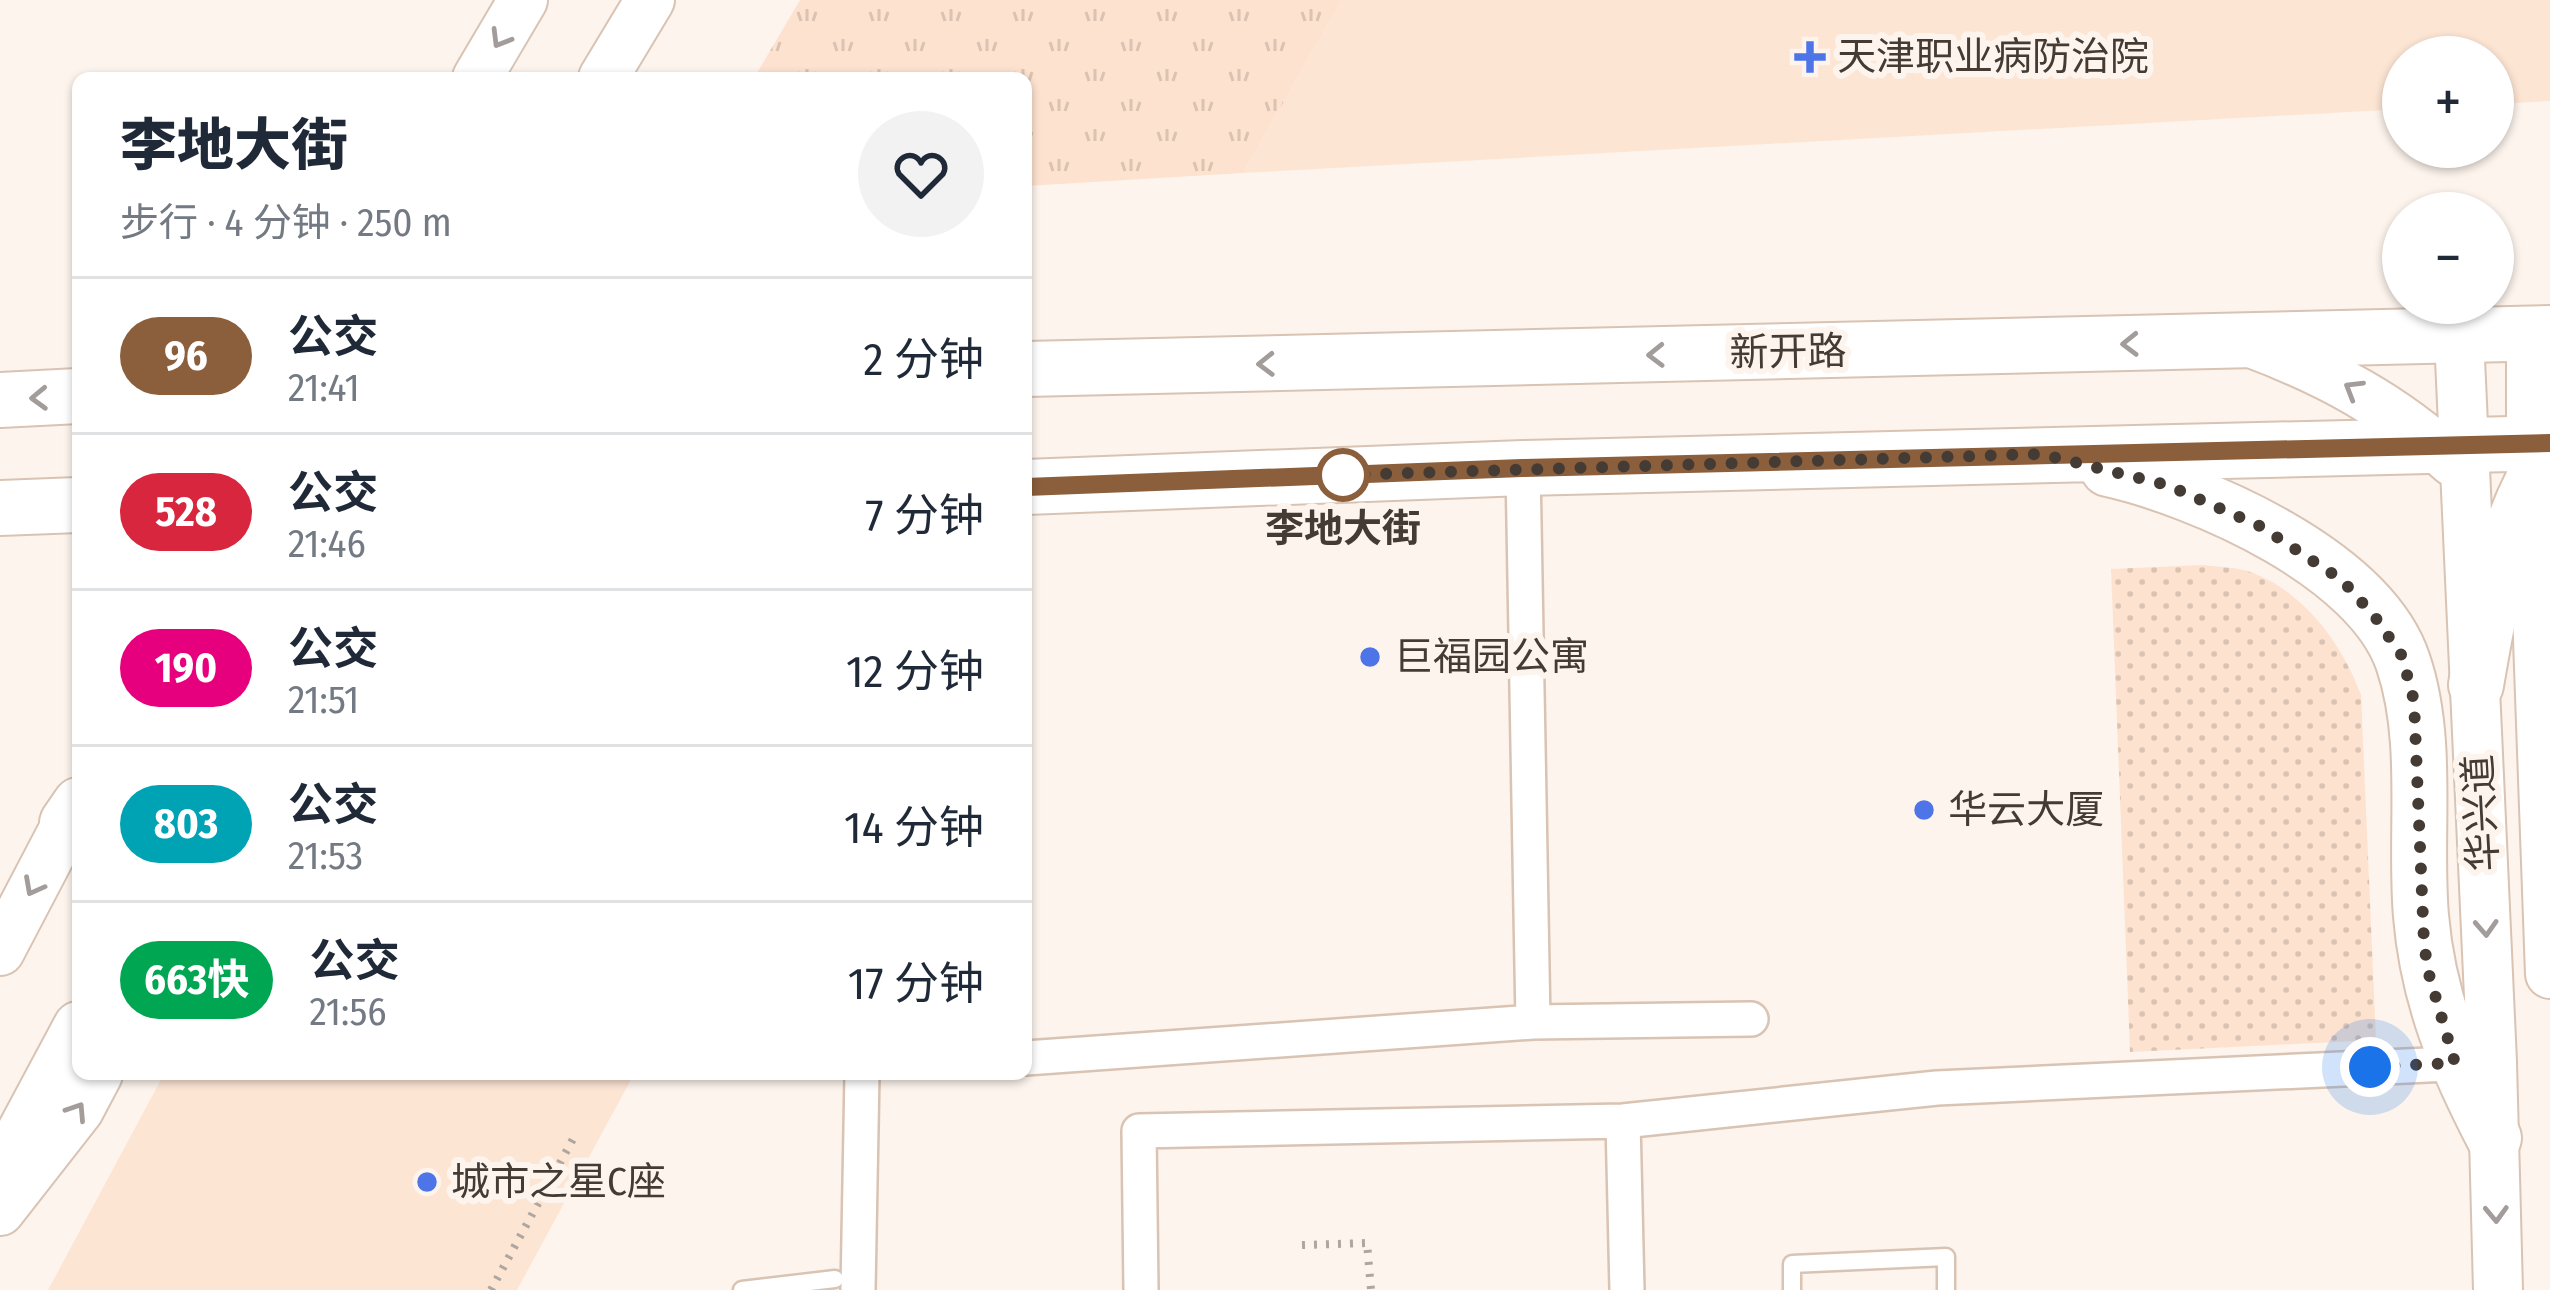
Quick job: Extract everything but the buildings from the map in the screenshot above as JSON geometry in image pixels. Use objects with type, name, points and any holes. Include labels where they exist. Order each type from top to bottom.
[{"type":"main road","points":[[481,72],[524,0]]},
{"type":"main road","points":[[608,72],[650,0]]},
{"type":"main road","name":"新开路","points":[[1032,370],[2541,334]]},
{"type":"main road","name":"华兴道","points":[[2541,334],[2539,685],[2550,974]]},
{"type":"main road","name":"华兴道","points":[[2459,337],[2455,454],[2476,685],[2474,1062]]},
{"type":"main road","points":[[2246,342],[2336,378],[2455,454],[2491,503],[2507,535],[2539,685]]},
{"type":"main road","points":[[0,400],[72,396]]},
{"type":"main road","points":[[2041,454],[2167,485],[2260,526],[2342,580],[2402,656],[2414,701],[2421,915],[2428,971],[2474,1062],[2494,1138],[2498,1290]]},
{"type":"main road","points":[[1032,487],[2041,454],[2541,454],[2507,535],[2476,685]]},
{"type":"main road","points":[[0,508],[72,505]]},
{"type":"main road","points":[[0,951],[72,814]]},
{"type":"main road","points":[[0,1172],[72,1037]]},
{"type":"main road","points":[[0,1211],[79,1110],[95,1080]]},
{"type":"street","points":[[1522,468],[1533,1022]]},
{"type":"street","points":[[1032,1058],[1533,1022],[1751,1019]]},
{"type":"street","points":[[1142,1290],[1139,1131],[1623,1121],[1936,1088],[2474,1062]]},
{"type":"street","points":[[847,1284],[862,1080]]},
{"type":"street","points":[[1623,1121],[1627,1290]]},
{"type":"lane","points":[[1792,1290],[1792,1264],[1946,1257],[1946,1290]]},
{"type":"lane","points":[[742,1290],[847,1284]]},
{"type":"path","points":[[491,1290],[573,1139]]},
{"type":"path","points":[[1302,1245],[1367,1243],[1371,1290]]},
{"type":"shaded area","name":"天津职业病防治院","points":[[1342,0],[2550,0],[2550,101],[2514,103],[2514,36],[2382,36],[2382,110],[1243,173]]},
{"type":"shaded area","points":[[161,1080],[631,1080],[517,1290],[48,1290]]},
{"type":"green space","points":[[800,0],[1342,0],[1243,173],[1032,186],[1032,72],[758,72]]},
{"type":"green space","points":[[2203,565],[2250,572],[2287,592],[2332,639],[2361,695],[2376,1040],[2130,1052],[2111,569]]},
{"type":"bus line","name":"96","points":[[1032,487],[1522,468],[2550,443]]},
{"type":"place","name":"天津职业病防治院","points":[[1810,57]]},
{"type":"place","name":"李地大街","points":[[1343,475]]},
{"type":"place","name":"巨福园公寓","points":[[1370,657]]},
{"type":"place","name":"华云大厦","points":[[1924,810]]},
{"type":"place","name":"城市之星C座","points":[[427,1182]]},
{"type":"route","points":[[1343,475],[2041,454],[2167,485],[2260,526],[2342,580],[2375,617],[2402,656],[2414,701],[2421,915],[2428,971],[2455,1063],[2370,1067]]}]
